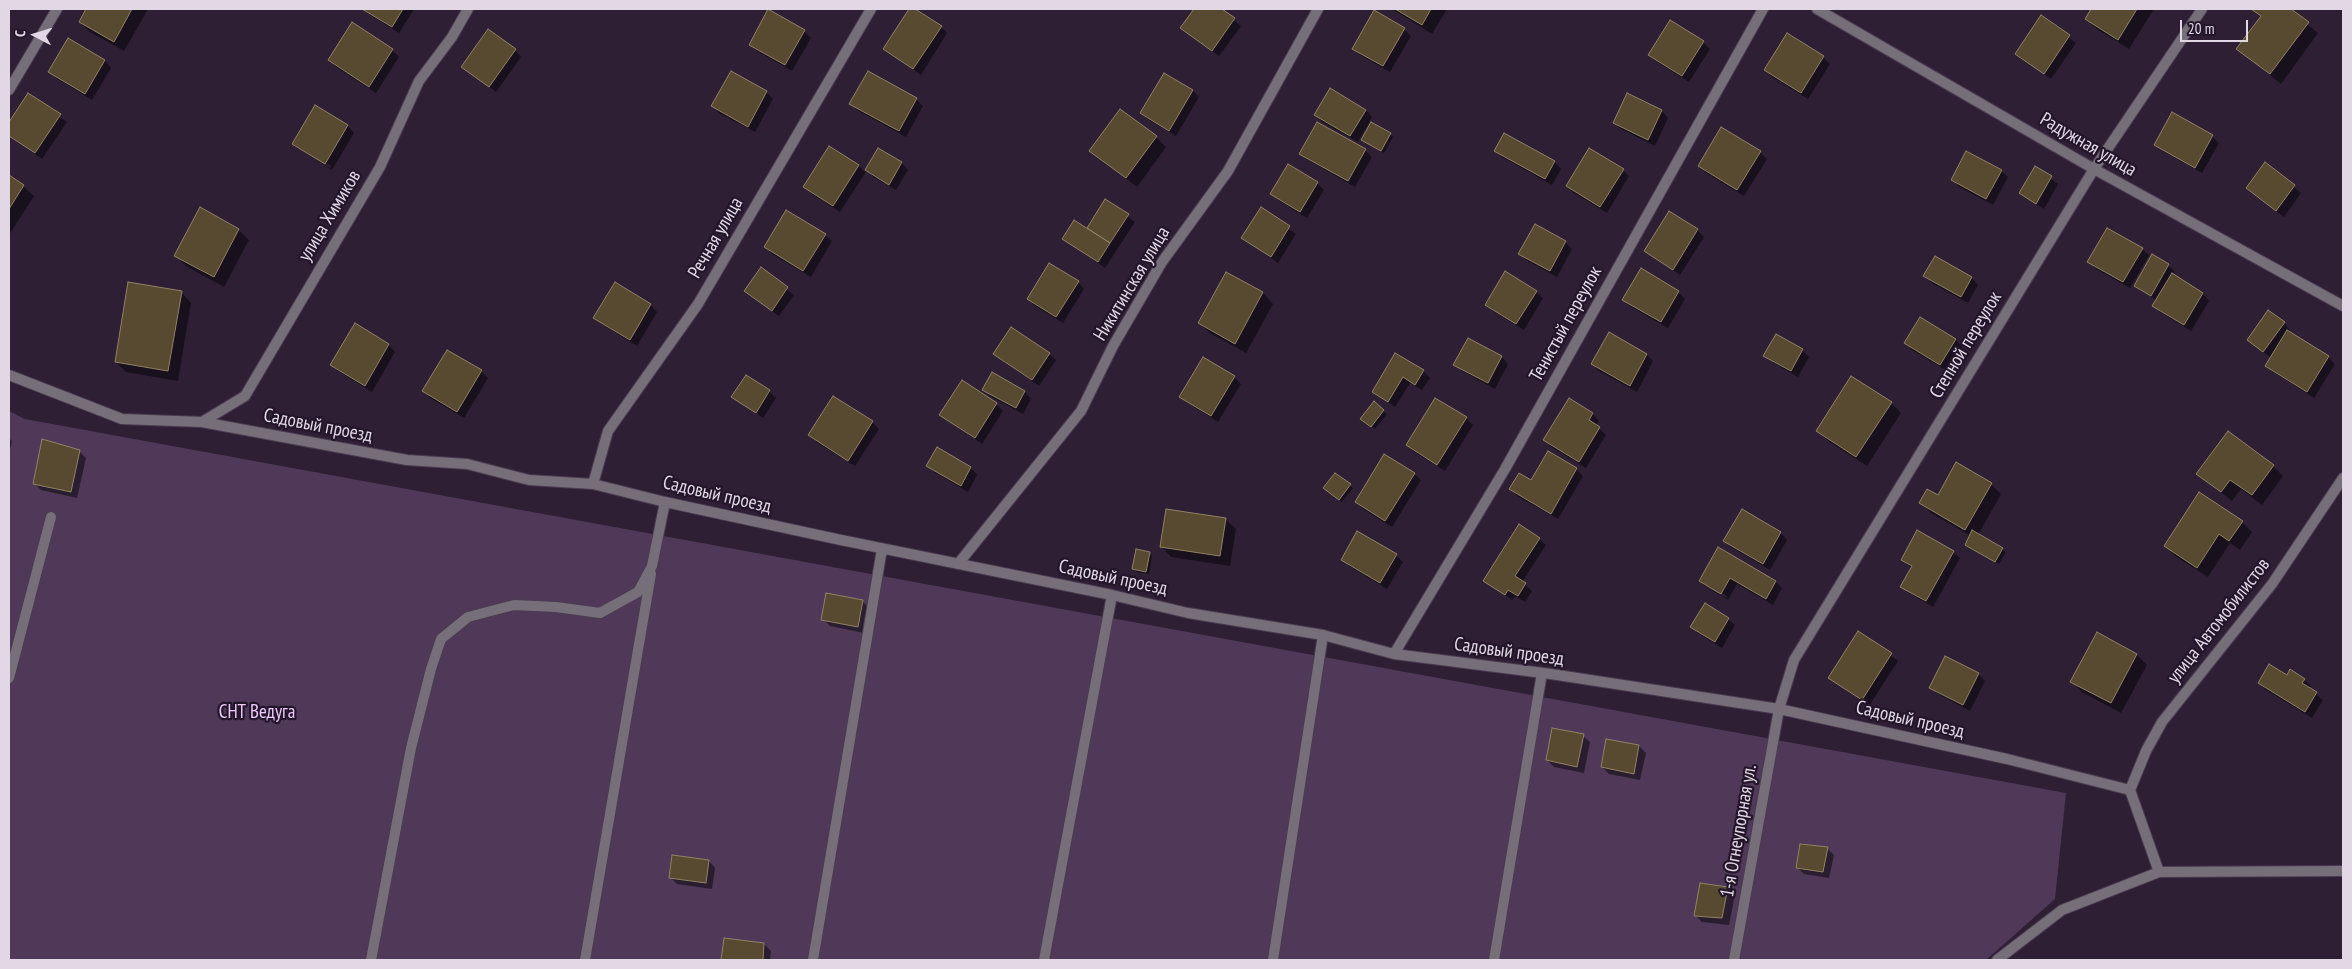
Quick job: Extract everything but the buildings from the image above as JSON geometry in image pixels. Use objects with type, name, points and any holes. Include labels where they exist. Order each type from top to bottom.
[{"type":"street","points":[[9,90],[57,9]]},
{"type":"street","name":"улица Химиков","points":[[202,422],[245,396],[380,167],[419,81],[452,37],[468,9]]},
{"type":"street","name":"Речная улица","points":[[593,484],[608,431],[698,304],[871,9]]},
{"type":"street","name":"Никитинская улица","points":[[958,564],[1082,411],[1113,346],[1157,270],[1228,170],[1318,9]]},
{"type":"street","name":"Тенистый переулок","points":[[1394,654],[1505,469],[1762,9]]},
{"type":"street","name":"Радужная улица","points":[[1818,9],[2094,169],[2343,306]]},
{"type":"street","name":"Степной переулок","points":[[1779,709],[1794,660],[2094,169],[2202,9]]},
{"type":"street","name":"Садовый проезд","points":[[9,375],[122,419],[202,422],[407,460],[467,464],[529,480],[593,484],[665,502],[882,549],[1112,595],[1188,613],[1323,635],[1394,654],[1542,673],[1779,709],[2007,759],[2130,790]]},
{"type":"street","name":"улица Автомобилистов","points":[[2130,790],[2146,750],[2162,722],[2272,584],[2343,478]]},
{"type":"street","points":[[585,960],[652,566],[665,502]]},
{"type":"street","points":[[9,678],[51,517]]},
{"type":"street","points":[[813,960],[882,549]]},
{"type":"street","points":[[370,960],[411,748],[431,669],[441,639],[468,617],[514,605],[556,607],[600,613],[638,592],[652,566]]},
{"type":"street","points":[[1044,960],[1112,595]]},
{"type":"street","points":[[1273,960],[1323,635]]},
{"type":"street","points":[[1494,960],[1542,673]]},
{"type":"street","name":"1-я Огнеупорная ул.","points":[[1734,960],[1779,709]]},
{"type":"street","points":[[2130,790],[2159,872]]},
{"type":"street","points":[[1996,960],[2062,910],[2159,872],[2343,871]]},
{"type":"green space","name":"СНТ Ведуга","points":[[9,411],[25,419],[2066,793],[2055,899],[1986,960],[9,960]]}]
